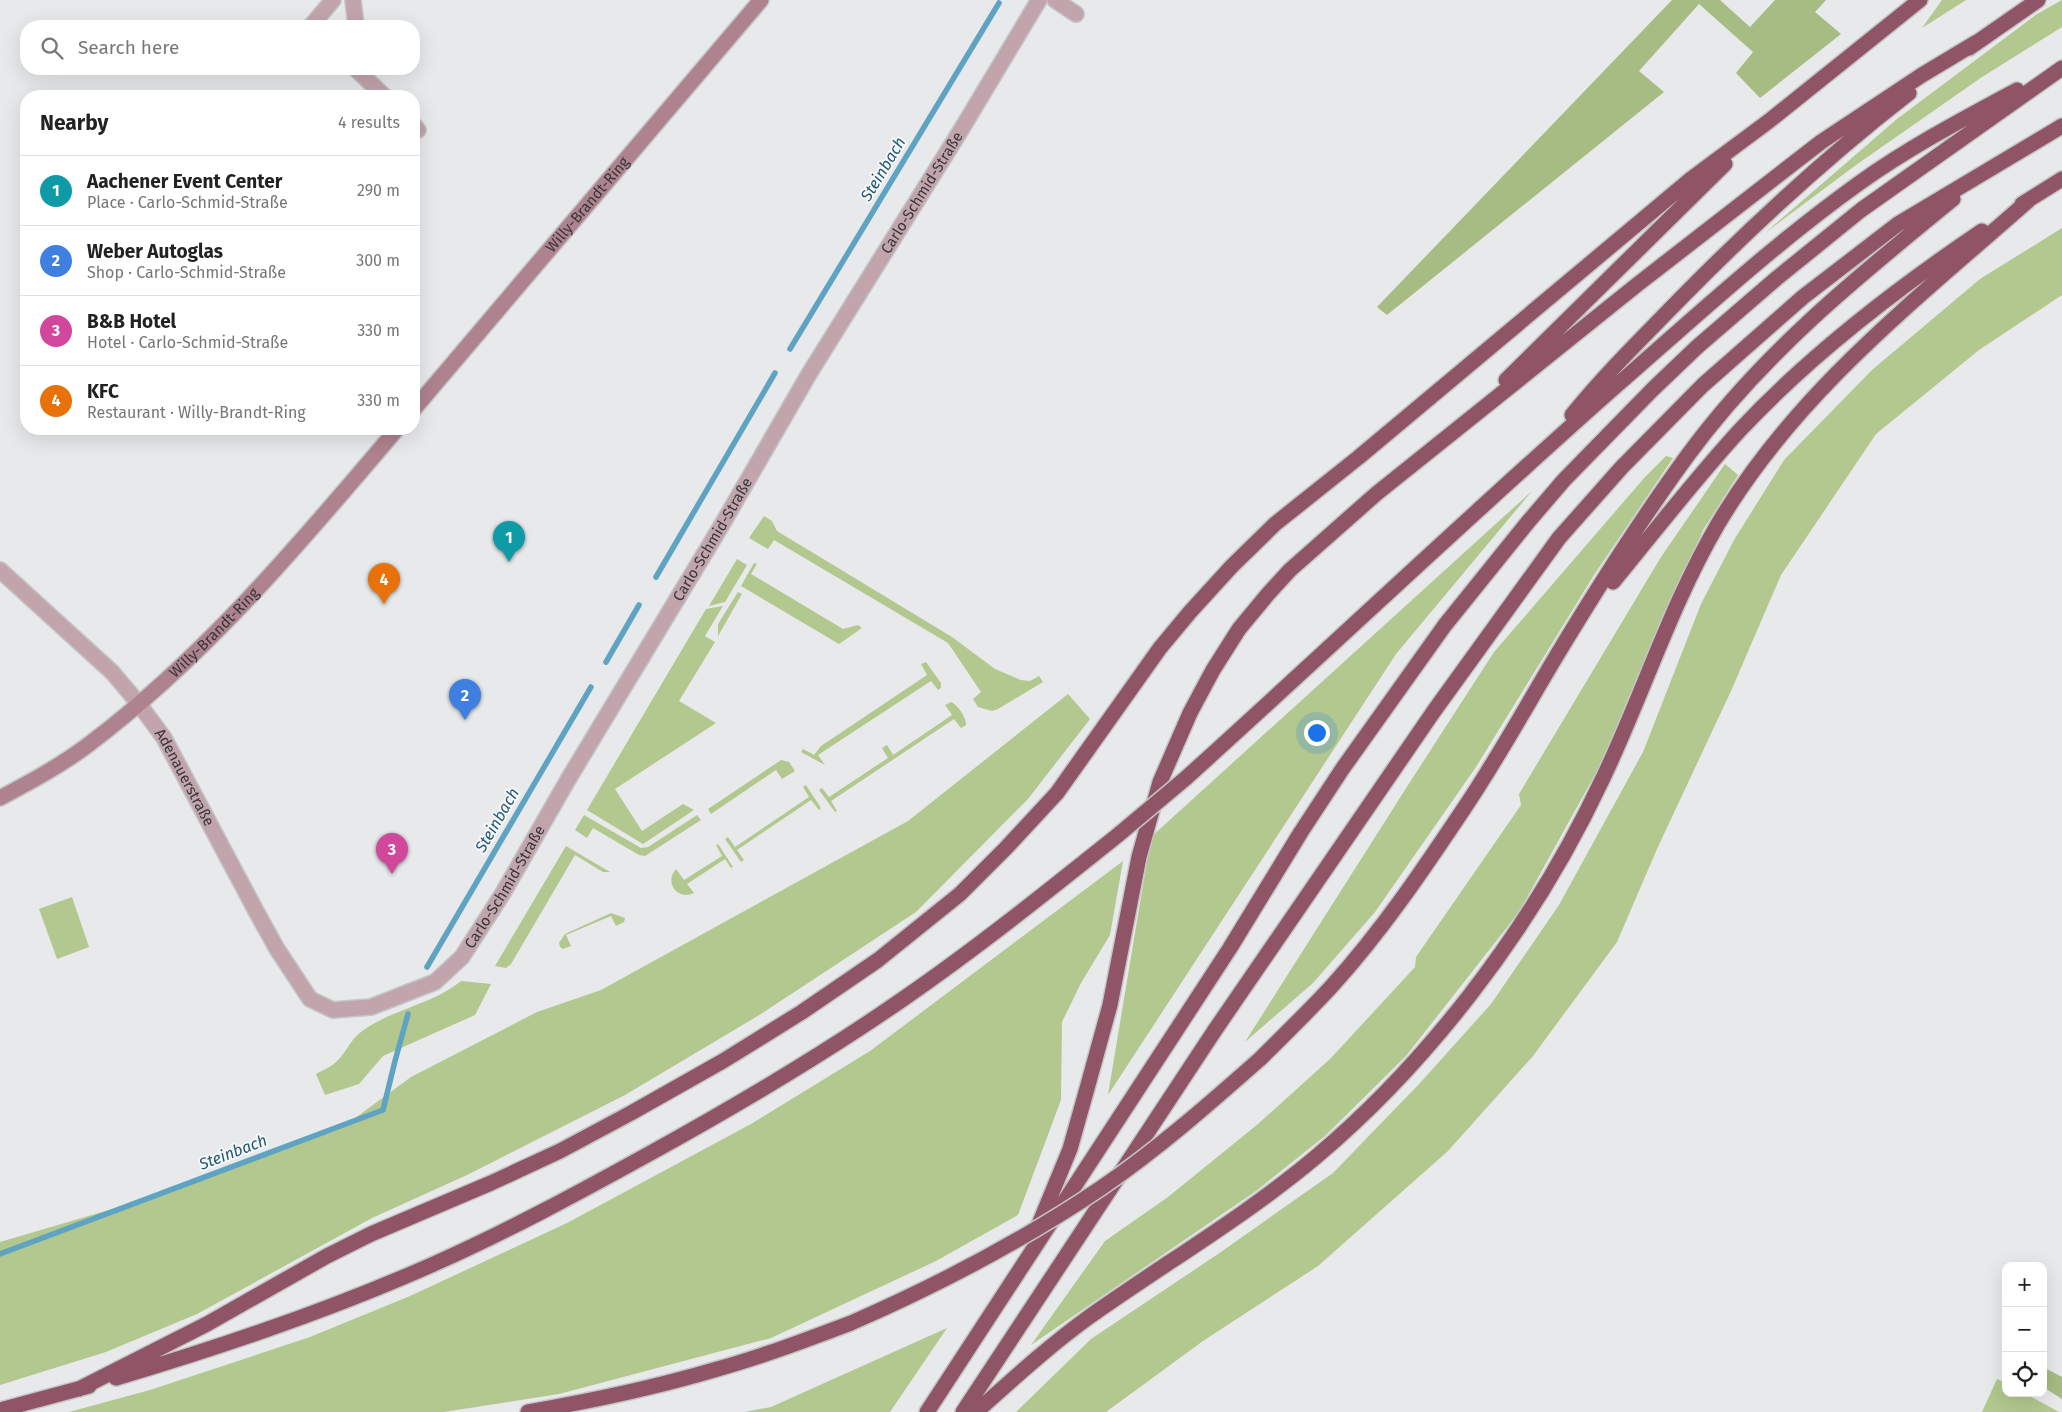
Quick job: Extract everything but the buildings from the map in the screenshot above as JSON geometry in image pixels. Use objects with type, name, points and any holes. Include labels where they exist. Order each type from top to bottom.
[{"type":"highway","points":[[79,1389],[207,1324],[327,1256],[371,1234],[560,1151],[731,1056],[802,1012],[878,960],[960,894],[1057,793],[1160,648],[1232,566],[1275,524],[1359,457],[1691,179],[1769,121],[1920,0]]},
{"type":"highway","points":[[1024,1263],[1070,1148],[1110,1005],[1142,848],[1160,782],[1190,713],[1212,670],[1239,629],[1268,594],[1312,550],[1376,494],[1772,179],[1872,108],[1977,42],[2038,0]]},
{"type":"highway","points":[[1546,448],[1588,396],[1626,354],[1732,247],[1794,189],[1885,113],[1977,42]]},
{"type":"highway","points":[[0,1410],[79,1389],[218,1347],[327,1307],[435,1264],[554,1206],[731,1108],[844,1039],[903,1000],[985,940],[1118,835],[1186,778],[1546,448],[1807,222],[1852,188],[1910,149],[2062,67]]},
{"type":"highway","points":[[927,1412],[1230,948],[1301,832],[1343,768],[1445,625],[1528,522],[1564,480],[1653,389],[1777,278],[1861,210],[2062,67]]},
{"type":"highway","points":[[1448,438],[1769,121]]},
{"type":"highway","points":[[964,1412],[1215,1030],[1434,711],[1559,538],[1622,466],[1703,385],[1803,297],[1898,224],[2062,126]]},
{"type":"highway","points":[[528,1412],[590,1401],[715,1370],[786,1348],[851,1323],[965,1269],[1070,1208],[1102,1187],[1168,1138],[1260,1058],[1331,986],[1369,942],[1468,802],[1624,549],[1689,453],[1748,382],[1802,327],[1862,273],[1986,172]]},
{"type":"highway","points":[[1571,633],[1717,456],[1793,377],[1906,284],[2062,179]]},
{"type":"highway","points":[[976,1412],[1062,1337],[1240,1215],[1318,1155],[1394,1084],[1427,1047],[1470,994],[1526,918],[1569,848],[1604,776],[1698,561],[1717,525],[1762,458],[1805,406],[1850,360],[2030,199]]},
{"type":"street","points":[[316,20],[333,0]]},
{"type":"street","points":[[353,0],[355,20]]},
{"type":"street","name":"Willy-Brandt-Ring","points":[[420,403],[761,0]]},
{"type":"street","name":"Carlo-Schmid-Straße","points":[[333,1010],[371,1008],[435,982],[462,957],[503,893],[569,778],[720,528],[809,374],[961,130],[1039,0]]},
{"type":"street","points":[[1055,0],[1076,14]]},
{"type":"street","points":[[363,75],[378,90]]},
{"type":"street","name":"Willy-Brandt-Ring","points":[[0,798],[66,760],[139,704],[178,670],[257,591],[392,435]]},
{"type":"street","name":"Adenauerstraße","points":[[0,570],[112,672],[139,704],[164,738],[256,911],[286,963],[310,1000],[333,1010]]},
{"type":"green space","points":[[1672,0],[1720,0],[1750,27],[1775,0],[1826,0],[1815,12],[1841,34],[1760,98],[1736,73],[1753,52],[1699,4],[1639,71],[1664,92],[1387,315],[1377,307]]},
{"type":"green space","points":[[1942,0],[1966,0],[1922,28]]},
{"type":"green space","points":[[2062,0],[2062,27],[1982,77],[1856,165],[1765,233],[1897,119],[2037,14]]},
{"type":"green space","points":[[2062,228],[2062,295],[1979,350],[1876,434],[1781,575],[1731,691],[1657,849],[1617,942],[1533,1056],[1448,1151],[1318,1266],[1203,1341],[1106,1412],[1016,1412],[1091,1339],[1218,1254],[1333,1173],[1420,1083],[1491,1004],[1559,905],[1643,752],[1701,604],[1734,540],[1784,460],[1872,370],[1980,279]]},
{"type":"green space","points":[[1666,456],[1673,458],[1594,575],[1476,767],[1375,912],[1313,983],[1245,1042],[1494,652],[1645,477]]},
{"type":"green space","points":[[1725,464],[1738,475],[1703,530],[1603,760],[1519,912],[1406,1056],[1325,1136],[1256,1191],[1031,1345],[1105,1241],[1168,1197],[1258,1124],[1331,1058],[1415,967],[1416,957],[1521,805],[1519,794],[1661,557]]},
{"type":"green space","points":[[1532,491],[1396,654],[1108,1095],[1151,837]]},
{"type":"green space","points":[[764,516],[772,521],[777,531],[952,637],[995,669],[1021,680],[1030,681],[1039,676],[1043,682],[998,709],[992,711],[978,707],[973,699],[981,692],[948,643],[774,540],[768,549],[749,538]]},
{"type":"green space","points":[[737,559],[747,565],[725,602],[709,606]]},
{"type":"green space","points":[[754,563],[757,564],[751,574],[843,629],[858,625],[862,628],[839,644],[741,586]]},
{"type":"green space","points":[[738,592],[742,594],[718,636],[718,624]]},
{"type":"green space","points":[[723,606],[705,636],[715,642],[679,701],[716,723],[615,789],[642,831],[683,804],[694,810],[643,844],[587,810],[706,609]]},
{"type":"green space","points":[[926,662],[941,683],[941,688],[938,690],[931,681],[818,755],[825,765],[801,752],[803,749],[814,755],[821,746],[927,675],[921,664]]},
{"type":"green space","points":[[1068,694],[1090,719],[1028,799],[916,912],[761,1014],[625,1095],[467,1175],[372,1218],[197,1314],[106,1352],[0,1385],[0,1242],[170,1192],[347,1124],[411,1077],[537,1012],[601,990],[908,821]]},
{"type":"green space","points":[[951,702],[965,718],[966,725],[961,728],[954,719],[831,801],[837,811],[835,812],[819,790],[822,788],[829,797],[888,758],[882,748],[887,745],[893,755],[952,715],[945,705]]},
{"type":"green space","points":[[781,760],[789,762],[795,771],[782,779],[776,770],[711,814],[708,809]]},
{"type":"green space","points":[[806,785],[821,808],[819,810],[811,800],[737,850],[744,860],[741,862],[725,839],[728,837],[735,847],[809,797],[803,787]]},
{"type":"green space","points":[[584,815],[641,848],[648,847],[697,815],[701,820],[645,856],[639,855],[593,828],[587,838],[575,830]]},
{"type":"green space","points":[[718,844],[733,867],[731,868],[725,859],[687,884],[694,893],[682,894],[674,889],[671,879],[676,869],[684,880],[722,856],[716,845]]},
{"type":"green space","points":[[566,846],[610,872],[603,872],[575,855],[511,964],[506,968],[495,966]]},
{"type":"green space","points":[[1123,861],[1110,935],[1081,983],[1062,1022],[1061,1100],[1018,1215],[936,1261],[771,1338],[559,1394],[444,1412],[69,1412],[150,1390],[310,1337],[410,1296],[567,1223],[751,1124],[870,1051]]},
{"type":"green space","points":[[72,897],[89,947],[57,959],[39,909]]},
{"type":"green space","points":[[611,913],[625,918],[624,922],[616,926],[611,916],[566,935],[571,946],[563,949],[560,947],[559,943],[565,934]]},
{"type":"green space","points":[[461,981],[491,984],[475,1015],[383,1056],[359,1084],[325,1095],[316,1074],[336,1062],[361,1032],[385,1018],[437,996]]},
{"type":"green space","points":[[947,1328],[890,1412],[745,1412],[771,1407]]},
{"type":"green space","points":[[2047,1369],[2062,1377],[2062,1399],[2047,1390]]},
{"type":"green space","points":[[1997,1379],[2002,1381],[2002,1397],[2031,1397],[2059,1412],[1982,1412]]},
{"type":"waterway","name":"Steinbach","points":[[790,349],[999,3]]},
{"type":"waterway","name":"Steinbach","points":[[656,577],[775,373]]},
{"type":"waterway","name":"Steinbach","points":[[606,662],[639,605]]},
{"type":"waterway","name":"Steinbach","points":[[427,967],[591,687]]},
{"type":"waterway","name":"Steinbach","points":[[0,1254],[383,1110],[408,1014]]},
{"type":"place","name":"Aachener Event Center","points":[[509,562]]},
{"type":"place","name":"KFC","points":[[384,604]]},
{"type":"place","name":"Weber Autoglas","points":[[465,720]]},
{"type":"place","name":"B&B Hotel","points":[[392,874]]}]
